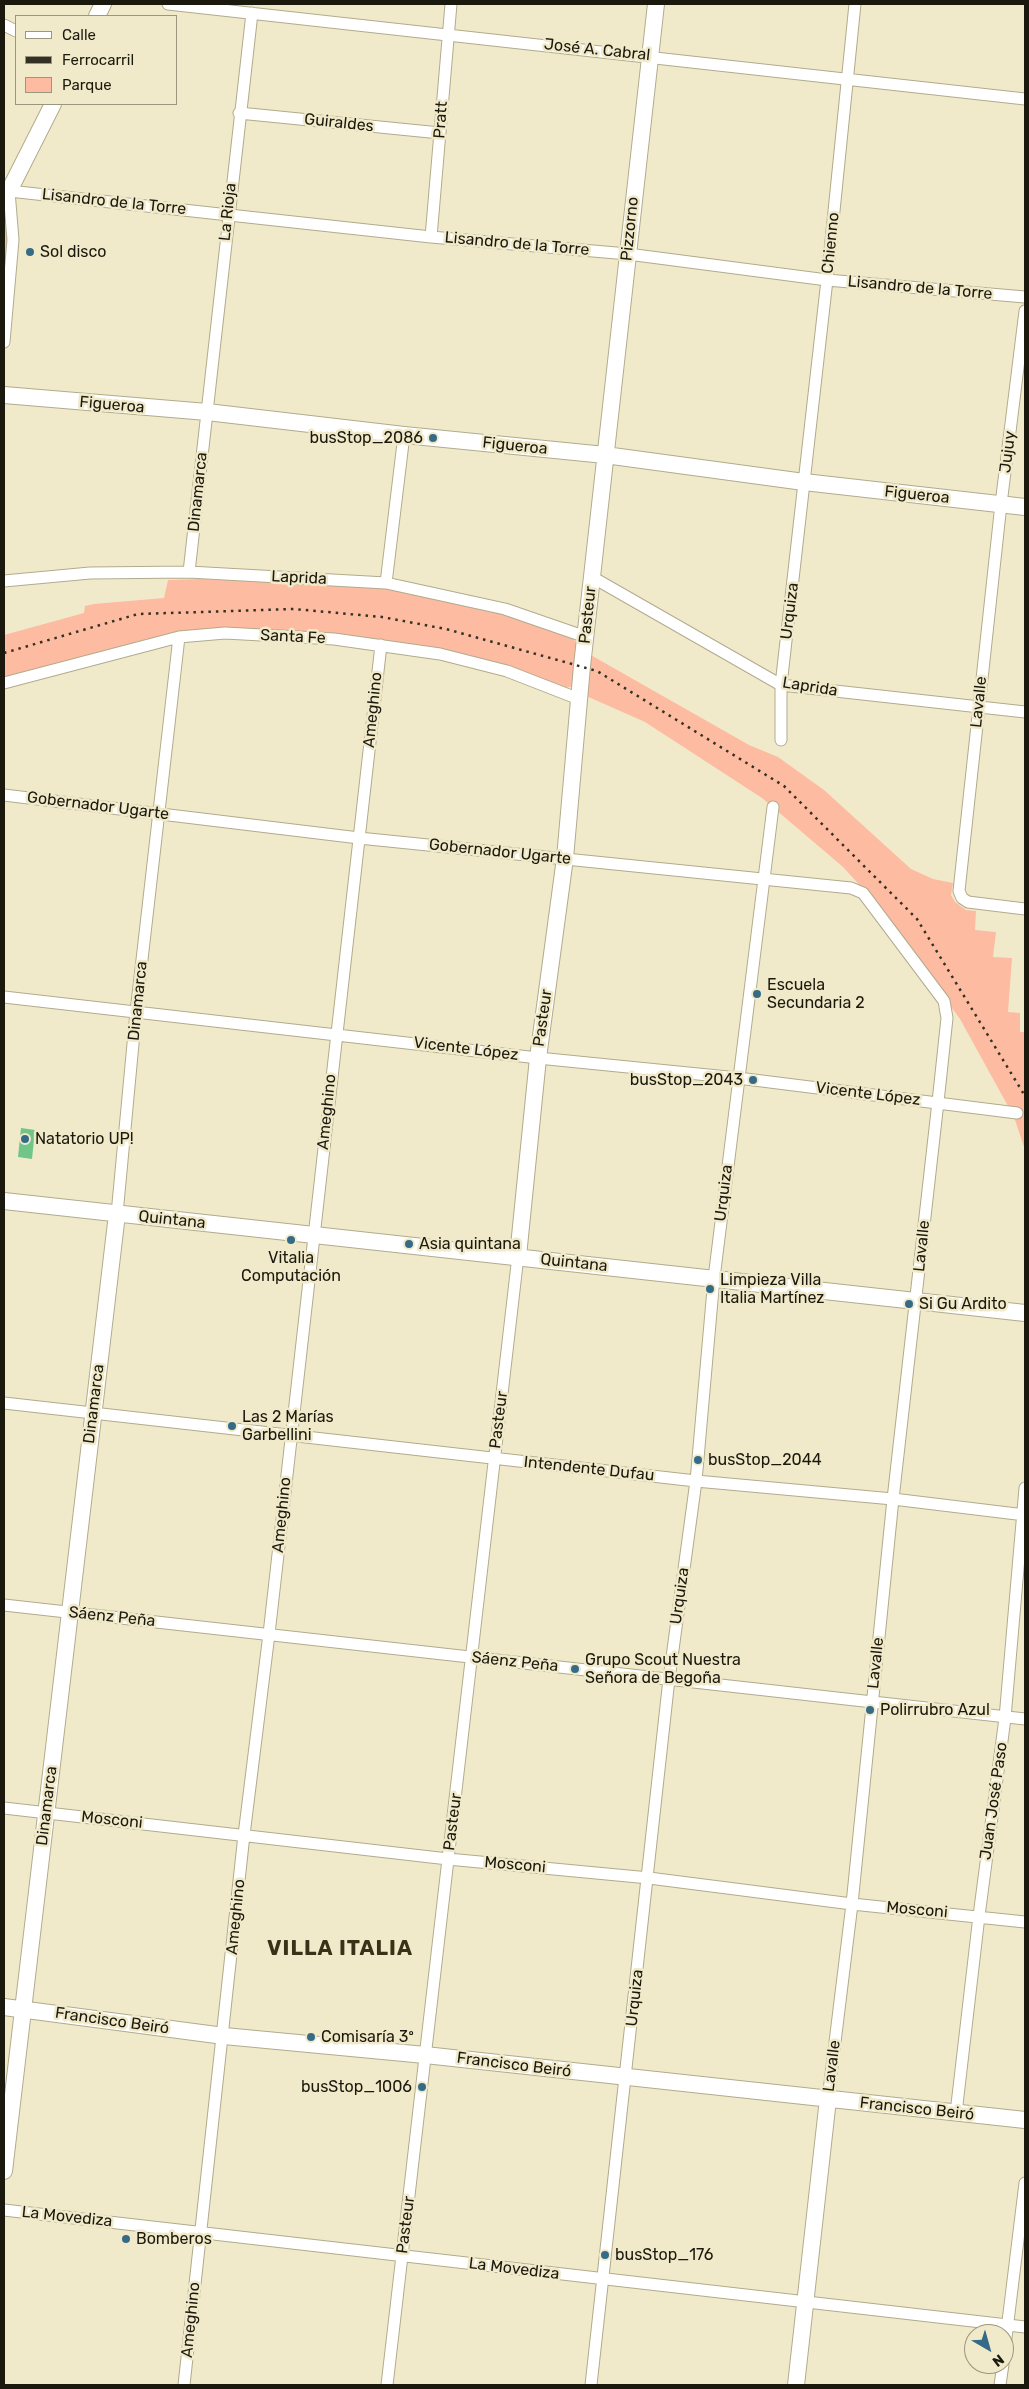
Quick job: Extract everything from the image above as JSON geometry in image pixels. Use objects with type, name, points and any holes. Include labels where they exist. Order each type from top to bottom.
[{"type":"street","points":[[97,15],[103,4]]},
{"type":"street","name":"José A. Cabral","points":[[168,4],[1025,99]]},
{"type":"street","name":"Pratt","points":[[430,236],[451,4]]},
{"type":"street","name":"Pizzorno","points":[[605,454],[656,4]]},
{"type":"street","name":"Chienno","points":[[804,482],[855,4]]},
{"type":"street","name":"La Rioja","points":[[206,412],[252,12]]},
{"type":"street","points":[[4,342],[13,240],[6,196],[52,105]]},
{"type":"street","name":"Guiraldes","points":[[239,113],[440,133]]},
{"type":"street","name":"Lisandro de la Torre","points":[[6,196],[228,215],[628,254],[827,280],[1025,297]]},
{"type":"street","name":"Jujuy","points":[[1001,504],[1025,311]]},
{"type":"street","name":"Figueroa","points":[[4,396],[206,412],[404,435],[605,454],[804,482],[1025,507]]},
{"type":"street","name":"Dinamarca","points":[[189,572],[206,412]]},
{"type":"street","points":[[386,583],[404,435]]},
{"type":"street","name":"Pasteur","points":[[387,2385],[518,1256],[538,1058],[565,858],[579,699],[605,454]]},
{"type":"street","name":"Urquiza","points":[[781,740],[781,685],[804,482]]},
{"type":"street","name":"Lavalle","points":[[1001,504],[959,891],[962,898],[968,902],[1025,909]]},
{"type":"street","name":"Laprida","points":[[4,581],[90,573],[189,572],[386,583],[505,609],[586,637]]},
{"type":"street","name":"Laprida","points":[[592,577],[781,685],[1025,712]]},
{"type":"street","name":"Santa Fe","points":[[4,683],[179,637],[225,634],[334,639],[440,654],[497,669],[579,699]]},
{"type":"street","name":"Dinamarca","points":[[4,2170],[117,1214],[136,1012],[179,637]]},
{"type":"street","name":"Ameghino","points":[[184,2385],[224,2036],[244,1835],[269,1634],[381,645]]},
{"type":"street","name":"Gobernador Ugarte","points":[[4,795],[359,838],[565,858],[765,881],[851,888],[863,893],[944,1001]]},
{"type":"street","name":"Urquiza","points":[[591,2385],[649,1878],[669,1679],[696,1481],[714,1278],[773,807]]},
{"type":"street","name":"Vicente López","points":[[4,997],[538,1058],[738,1078],[1017,1113]]},
{"type":"street","name":"Lavalle","points":[[796,2385],[852,1904],[893,1499],[947,1018],[944,1001]]},
{"type":"street","name":"Quintana","points":[[4,1201],[1025,1313]]},
{"type":"street","name":"Intendente Dufau","points":[[4,1403],[696,1481],[893,1499],[1024,1515]]},
{"type":"street","name":"Juan José Paso","points":[[956,2113],[1005,1718],[1025,1488]]},
{"type":"street","name":"Sáenz Peña","points":[[4,1605],[1025,1720]]},
{"type":"street","name":"Mosconi","points":[[4,1808],[448,1859],[649,1878],[852,1904],[1025,1922]]},
{"type":"street","name":"Francisco Beiró","points":[[4,2007],[224,2036],[426,2055],[1025,2120]]},
{"type":"street","points":[[1008,2324],[1025,2183]]},
{"type":"street","name":"La Movediza","points":[[4,2210],[999,2324]]},
{"type":"green space","points":[[7,225],[10,235],[4,302],[4,227]]},
{"type":"green space","points":[[200,579],[373,585],[503,612],[572,636],[576,643],[574,684],[565,688],[445,650],[222,631],[4,680],[4,635],[84,613],[85,606],[164,598],[168,580]]},
{"type":"green space","points":[[589,654],[749,745],[778,757],[824,790],[911,869],[933,879],[953,883],[951,895],[955,902],[966,910],[976,911],[975,930],[996,932],[993,957],[1012,958],[1008,1012],[1020,1013],[1020,1032],[1025,1032],[1025,1150],[1014,1117],[960,1019],[865,891],[843,867],[762,798],[645,722],[584,695]]},
{"type":"shaded area","points":[[21,1128],[35,1130],[32,1159],[18,1157]]},
{"type":"railway","points":[[4,653],[138,614],[294,609],[382,617],[446,629],[597,671],[784,786],[917,919],[1025,1096]]},
{"type":"place","name":"Sol disco","points":[[30,252]]},
{"type":"place","name":"busStop_2086","points":[[433,438]]},
{"type":"place","name":"Escuela Secundaria 2","points":[[757,994]]},
{"type":"place","name":"busStop_2043","points":[[753,1080]]},
{"type":"place","name":"Natatorio UP!","points":[[25,1139]]},
{"type":"place","name":"Vitalia Computación","points":[[291,1240]]},
{"type":"place","name":"Asia quintana","points":[[409,1244]]},
{"type":"place","name":"Limpieza Villa Italia Martínez","points":[[710,1289]]},
{"type":"place","name":"Si Gu Ardito","points":[[909,1304]]},
{"type":"place","name":"Las 2 Marías Garbellini","points":[[232,1426]]},
{"type":"place","name":"busStop_2044","points":[[698,1460]]},
{"type":"place","name":"Grupo Scout Nuestra Señora de Begoña","points":[[575,1669]]},
{"type":"place","name":"Polirrubro Azul","points":[[870,1710]]},
{"type":"place","name":"Comisaría 3º","points":[[311,2037]]},
{"type":"place","name":"busStop_1006","points":[[422,2087]]},
{"type":"place","name":"Bomberos","points":[[126,2239]]},
{"type":"place","name":"busStop_176","points":[[605,2255]]},
{"type":"district","name":"VILLA ITALIA","points":[[340,1949]]}]
